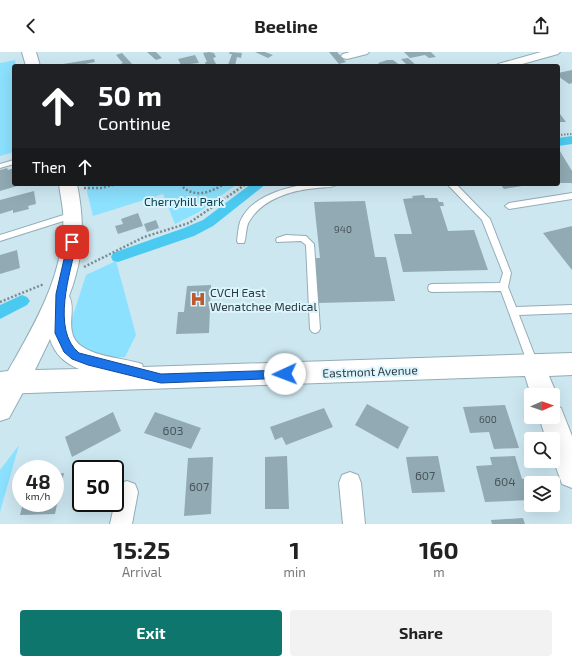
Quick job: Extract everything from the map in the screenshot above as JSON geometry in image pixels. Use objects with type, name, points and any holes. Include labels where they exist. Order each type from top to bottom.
[{"type":"main road","points":[[29,52],[32,64]]},
{"type":"main road","points":[[69,187],[74,214],[74,230],[63,285],[60,333],[67,349],[76,356],[88,361],[161,378]]},
{"type":"main road","points":[[0,409],[8,383],[63,285]]},
{"type":"main road","name":"Eastmont Avenue","points":[[8,383],[572,364]]},
{"type":"main road","points":[[533,366],[541,388]]},
{"type":"main road","points":[[554,424],[572,474]]},
{"type":"street","points":[[347,56],[363,52]]},
{"type":"street","points":[[509,64],[554,52]]},
{"type":"street","points":[[350,483],[354,524]]},
{"type":"street","points":[[121,524],[127,492]]},
{"type":"lane","points":[[0,166],[12,163]]},
{"type":"lane","points":[[241,241],[245,220],[251,212],[280,194],[305,186]]},
{"type":"lane","points":[[453,186],[486,219],[507,273],[504,287],[533,366]]},
{"type":"lane","points":[[509,206],[572,196]]},
{"type":"lane","points":[[0,238],[74,214]]},
{"type":"lane","points":[[280,240],[286,238],[303,238],[310,244],[315,329]]},
{"type":"lane","points":[[432,288],[504,287]]},
{"type":"lane","points":[[513,311],[572,309]]},
{"type":"path","points":[[560,135],[572,134]]},
{"type":"path","points":[[69,187],[102,188],[109,186]]},
{"type":"path","points":[[182,186],[187,191],[203,193],[220,186]]},
{"type":"path","points":[[0,302],[63,285],[144,237],[189,223],[243,186]]},
{"type":"green space","points":[[15,60],[16,64],[12,64],[12,153],[0,156],[0,63]]},
{"type":"green space","name":"Cherryhill Park","points":[[87,186],[234,186],[199,212],[175,224],[163,194],[93,216]]},
{"type":"green space","points":[[116,261],[136,335],[125,357],[97,358],[81,353],[69,328],[86,275]]},
{"type":"green space","points":[[19,445],[15,460],[12,460],[12,470],[0,512],[0,470]]},
{"type":"building","points":[[147,52],[156,52],[162,58],[156,60]]},
{"type":"building","points":[[230,52],[242,53],[241,58],[237,57],[235,64],[228,64],[232,54],[229,54]]},
{"type":"building","points":[[255,52],[265,52],[273,55],[268,58]]},
{"type":"building","points":[[329,52],[337,52],[346,62],[339,64]]},
{"type":"building","points":[[404,52],[431,52],[436,57],[429,58],[425,55],[410,58]]},
{"type":"building","points":[[122,53],[132,64],[120,64],[123,63],[116,55]]},
{"type":"building","points":[[203,53],[214,53],[216,57],[213,58],[216,64],[206,64],[205,62],[207,62]]},
{"type":"building","points":[[195,55],[199,63],[180,64],[178,59]]},
{"type":"building","points":[[408,58],[415,64],[406,64],[401,59]]},
{"type":"building","points":[[94,59],[95,62],[86,64],[63,64]]},
{"type":"building","points":[[393,60],[398,64],[379,64],[378,63]]},
{"type":"building","points":[[572,70],[572,83],[569,84],[560,77],[560,73]]},
{"type":"building","points":[[560,114],[566,122],[560,122]]},
{"type":"building","points":[[560,151],[572,171],[572,183],[560,183]]},
{"type":"building","points":[[7,168],[8,170],[12,169],[12,186],[17,186],[0,191],[0,170]]},
{"type":"building","points":[[502,186],[522,186],[504,189]]},
{"type":"building","points":[[34,191],[36,204],[28,206],[29,209],[13,213],[13,210],[0,214],[0,200]]},
{"type":"building","points":[[424,195],[425,198],[437,198],[439,202],[443,202],[444,206],[440,206],[448,231],[474,230],[488,270],[403,272],[394,234],[412,234],[403,199],[413,198],[412,196]]},
{"type":"building","points":[[365,201],[375,257],[386,257],[395,301],[318,303],[314,258],[320,258],[314,202]]},
{"type":"building","points":[[138,213],[143,226],[118,234],[115,226],[123,224],[121,219]]},
{"type":"building","points":[[156,220],[159,228],[147,232],[144,224]]},
{"type":"building","points":[[572,226],[572,270],[543,233]]},
{"type":"building","points":[[17,250],[20,268],[0,274],[0,255]]},
{"type":"building","name":"CVCH East Wenatchee Medical","points":[[211,285],[209,333],[176,334],[178,312],[184,312],[187,286]]},
{"type":"building","points":[[367,404],[409,427],[398,449],[355,425]]},
{"type":"building","points":[[505,405],[519,448],[494,449],[489,432],[470,433],[463,407]]},
{"type":"building","points":[[324,408],[333,427],[286,445],[282,437],[275,440],[270,427]]},
{"type":"building","points":[[113,412],[121,431],[72,457],[65,437]]},
{"type":"building","points":[[155,412],[201,428],[191,449],[144,433]]},
{"type":"building","points":[[287,456],[289,509],[265,509],[265,457]]},
{"type":"building","points":[[438,456],[445,492],[412,493],[406,457]]},
{"type":"building","points":[[515,456],[522,479],[524,479],[524,500],[485,502],[476,466],[492,465],[490,457]]},
{"type":"building","points":[[213,457],[211,514],[184,516],[188,458]]},
{"type":"building","points":[[21,512],[55,512],[55,514],[20,515]]},
{"type":"building","points":[[523,518],[525,524],[492,524],[491,520]]},
{"type":"waterway","points":[[560,142],[572,140]]},
{"type":"waterway","points":[[118,257],[189,232],[208,223],[257,186]]},
{"type":"waterway","points":[[0,313],[22,301]]},
{"type":"place","name":"CVCH East Wenatchee Medical","points":[[198,299]]},
{"type":"route","points":[[72,242],[71,254],[61,294],[60,333],[63,343],[67,349],[76,356],[88,361],[161,378],[285,374]]}]
